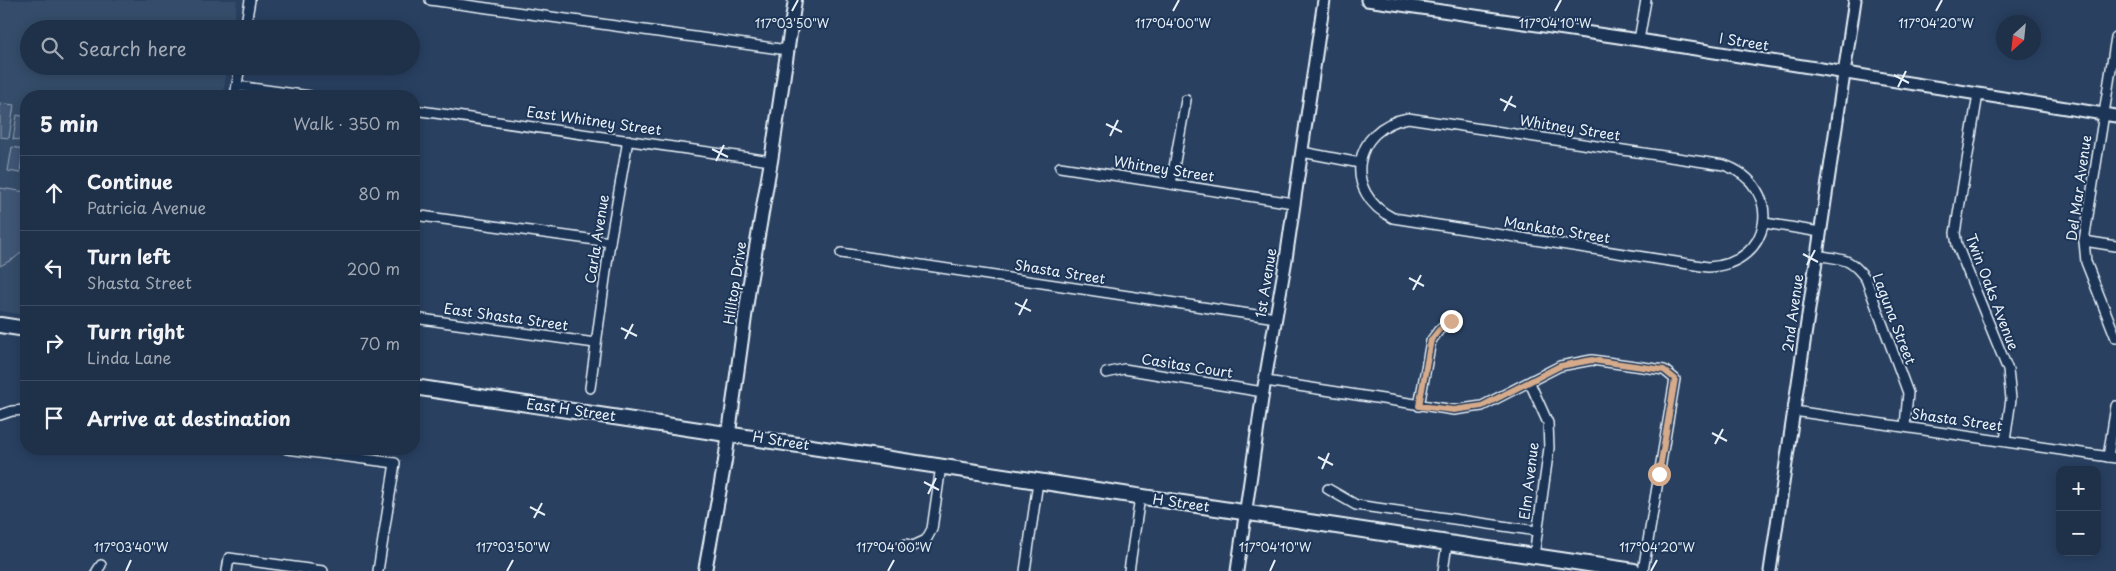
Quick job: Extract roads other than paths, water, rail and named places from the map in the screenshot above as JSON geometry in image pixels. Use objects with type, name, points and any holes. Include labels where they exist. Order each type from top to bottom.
[{"type":"main road","name":"Hilltop Drive","points":[[705,571],[728,433],[749,288],[771,161],[794,0]]},
{"type":"main road","points":[[0,325],[20,328]]},
{"type":"main road","name":"East H Street","points":[[420,388],[728,433]]},
{"type":"main road","name":"H Street","points":[[728,433],[1038,482],[1534,556],[1563,566],[1634,571]]},
{"type":"street","points":[[247,20],[250,0]]},
{"type":"street","points":[[430,0],[787,50]]},
{"type":"street","name":"1st Avenue","points":[[1237,571],[1324,0]]},
{"type":"street","name":"I Street","points":[[1367,0],[1639,40],[2110,115]]},
{"type":"street","points":[[1639,40],[1646,0]]},
{"type":"street","name":"2nd Avenue","points":[[1770,571],[1855,0]]},
{"type":"street","name":"Del Mar Avenue","points":[[2116,37],[2110,115],[2084,241],[2086,262],[2116,338]]},
{"type":"street","points":[[236,90],[239,75]]},
{"type":"street","points":[[237,86],[266,90]]},
{"type":"street","name":"Twin Oaks Avenue","points":[[1978,94],[1955,233],[1957,245],[2008,370],[2011,399],[2005,441]]},
{"type":"street","points":[[1171,184],[1186,100]]},
{"type":"street","name":"East Whitney Street","points":[[420,111],[771,161]]},
{"type":"street","name":"Whitney Street","points":[[1360,163],[1366,147],[1382,128],[1401,119],[1422,119],[1724,165],[1744,175],[1754,186],[1764,207],[1765,223]]},
{"type":"street","name":"Carla Avenue","points":[[590,388],[610,242],[628,140]]},
{"type":"street","points":[[1302,152],[1360,163]]},
{"type":"street","name":"Mankato Street","points":[[1360,163],[1360,178],[1369,199],[1379,210],[1393,218],[1708,267],[1732,263],[1745,255],[1760,238],[1765,223]]},
{"type":"street","name":"Whitney Street","points":[[1060,168],[1293,203]]},
{"type":"street","points":[[420,215],[610,242]]},
{"type":"street","points":[[1765,223],[1820,232]]},
{"type":"street","points":[[2084,241],[2116,246]]},
{"type":"street","name":"Shasta Street","points":[[841,253],[1276,318]]},
{"type":"street","name":"Laguna Street","points":[[1816,255],[1848,261],[1856,265],[1866,279],[1908,393],[1905,426]]},
{"type":"street","name":"East Shasta Street","points":[[420,319],[595,343]]},
{"type":"street","points":[[1419,406],[1431,340],[1439,330],[1451,321]]},
{"type":"street","points":[[1265,387],[1454,410],[1482,406],[1560,366],[1592,360],[1669,373],[1675,379],[1643,571]]},
{"type":"street","name":"Casitas Court","points":[[1106,373],[1124,370],[1265,387]]},
{"type":"street","name":"Elm Avenue","points":[[1530,383],[1548,423],[1549,448],[1534,556]]},
{"type":"street","points":[[2112,457],[2116,406]]},
{"type":"street","points":[[0,414],[20,410]]},
{"type":"street","name":"Shasta Street","points":[[1794,411],[2112,457]]},
{"type":"street","points":[[333,455],[395,463],[378,571]]},
{"type":"street","points":[[906,544],[913,546],[926,540],[932,529],[941,466]]},
{"type":"street","points":[[1025,571],[1038,482]]},
{"type":"street","points":[[1328,489],[1356,505],[1537,531]]},
{"type":"street","points":[[1129,571],[1140,497]]},
{"type":"street","points":[[1444,571],[1447,544]]},
{"type":"street","points":[[227,571],[229,558],[323,571]]}]
